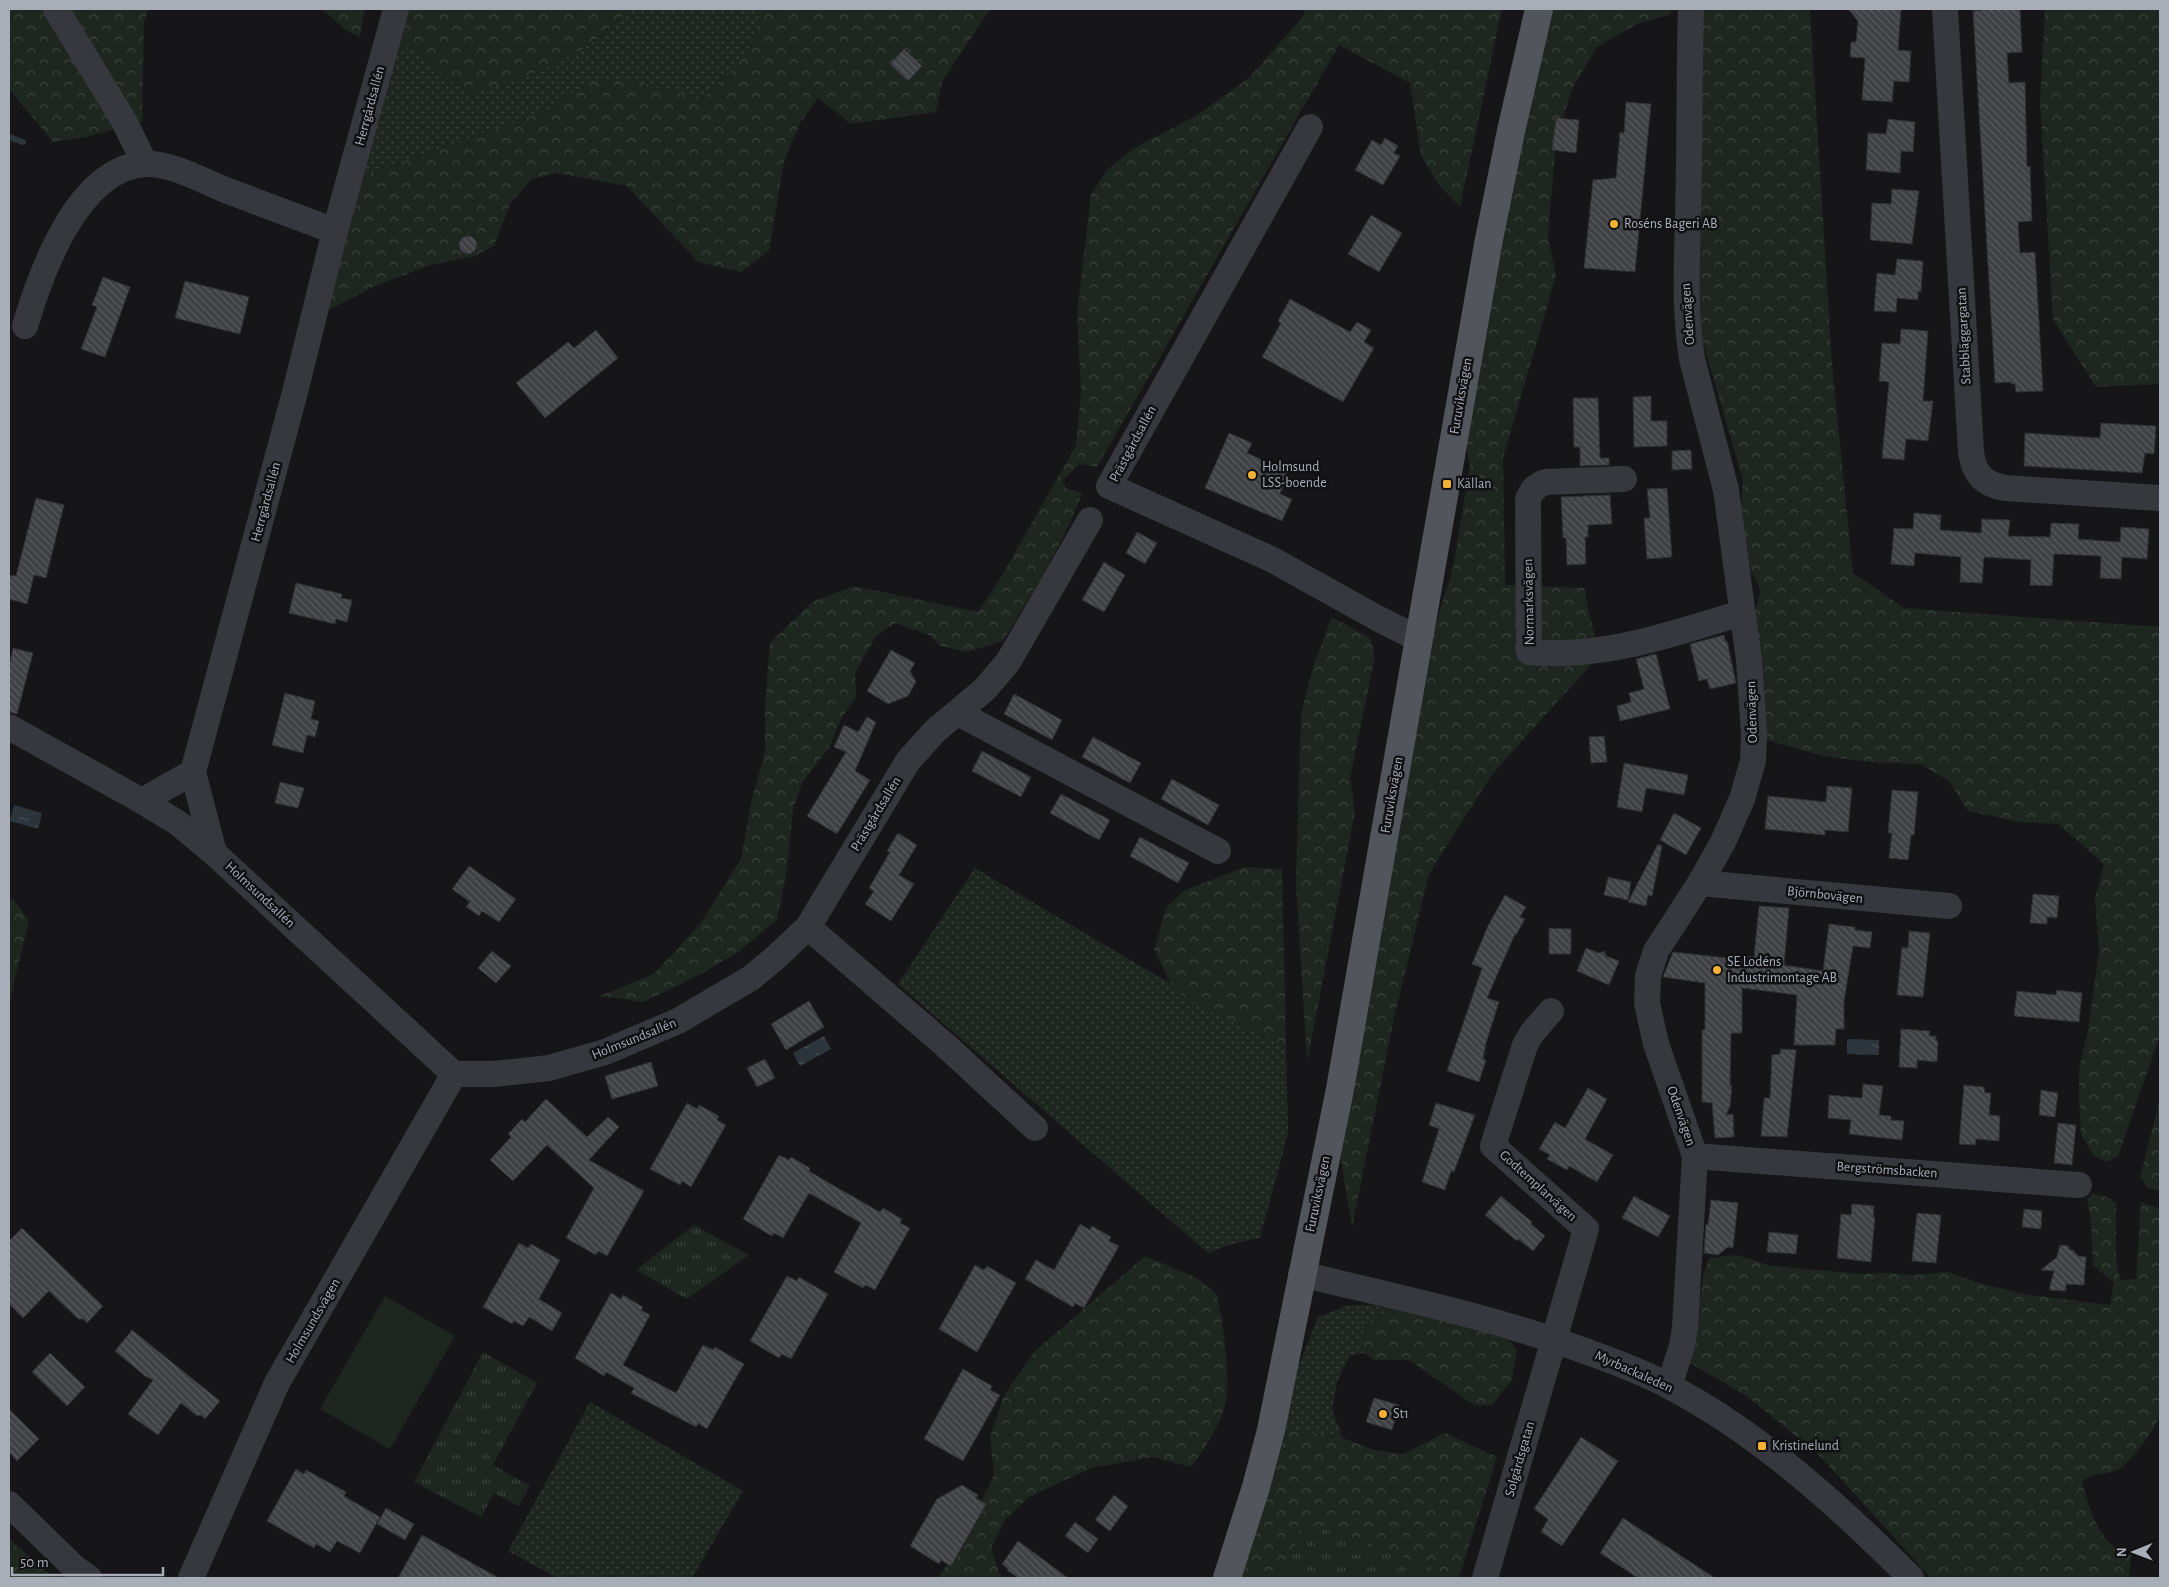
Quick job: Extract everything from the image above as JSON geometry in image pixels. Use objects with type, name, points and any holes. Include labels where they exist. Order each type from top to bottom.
[{"type":"main road","name":"Furuviksvägen","points":[[1227,1578],[1256,1487],[1271,1430],[1301,1274],[1340,1089],[1489,239],[1539,9]]},
{"type":"street","points":[[56,9],[124,121],[145,164]]},
{"type":"street","name":"Herrgårdsallén","points":[[194,772],[294,396],[334,231],[396,9]]},
{"type":"street","name":"Odenvägen","points":[[1669,1386],[1682,1346],[1685,1327],[1695,1156],[1656,1044],[1647,1003],[1646,987],[1656,951],[1700,883],[1723,842],[1742,799],[1753,761],[1754,712],[1726,490],[1692,360],[1688,337],[1685,295],[1691,9]]},
{"type":"street","name":"Stabbläggargatan","points":[[1946,9],[1971,452],[1976,472],[1986,482],[2005,488],[2160,498]]},
{"type":"street","name":"Prästgårdsallén","points":[[1310,127],[1109,486],[1273,560],[1377,618],[1419,639]]},
{"type":"street","points":[[25,326],[36,287],[71,218],[93,188],[116,172],[145,164],[178,170],[334,231]]},
{"type":"street","name":"Normarksvägen","points":[[1624,479],[1546,482],[1540,484],[1531,492],[1528,499],[1529,652],[1579,654],[1623,648],[1742,613]]},
{"type":"street","name":"Prästgårdsallén","points":[[808,927],[908,761],[935,731],[990,684],[1008,662],[1090,520]]},
{"type":"street","points":[[958,713],[1218,851]]},
{"type":"street","name":"Holmsundsallén","points":[[9,728],[142,801],[178,823],[214,853],[454,1074],[494,1074],[550,1068],[605,1052],[647,1036],[678,1021],[751,978],[808,927]]},
{"type":"street","points":[[142,801],[194,772]]},
{"type":"street","name":"Holmsundsallén","points":[[194,772],[214,853]]},
{"type":"street","name":"Björnbovägen","points":[[1700,883],[1949,906]]},
{"type":"street","points":[[808,927],[945,1045],[1035,1128]]},
{"type":"street","name":"Godtemplarvägen","points":[[1551,1011],[1532,1033],[1525,1045],[1493,1146],[1586,1229],[1555,1340]]},
{"type":"street","name":"Holmsundsvägen","points":[[191,1578],[277,1383],[454,1074]]},
{"type":"street","name":"Bergströmsbacken","points":[[1695,1156],[2079,1185]]},
{"type":"street","name":"Myrbackaleden","points":[[1301,1274],[1499,1322],[1606,1358],[1669,1386],[1732,1425],[1807,1480],[1842,1510],[1911,1578]]},
{"type":"street","name":"Solgårdsgatan","points":[[1485,1578],[1555,1340]]},
{"type":"street","points":[[9,1504],[76,1569],[89,1578]]},
{"type":"green space","points":[[9,9],[149,9],[144,21],[142,122],[86,137],[53,142],[9,89]]},
{"type":"green space","points":[[322,9],[365,9],[360,37],[347,31]]},
{"type":"green space","points":[[404,9],[628,9],[596,40],[576,53],[533,74],[468,95],[415,49],[393,44]]},
{"type":"green space","points":[[628,9],[761,9],[751,47],[732,70],[701,100],[636,83],[564,98],[554,108],[396,164],[361,179],[393,44],[415,49],[468,95],[533,72],[575,53],[613,26]]},
{"type":"green space","points":[[761,9],[990,9],[942,82],[936,112],[850,124],[818,98],[800,123],[784,162],[769,251],[741,272],[698,262],[627,186],[556,173],[532,179],[511,202],[494,246],[475,256],[430,265],[373,287],[323,313],[361,179],[396,164],[554,108],[576,91],[588,84],[601,80],[623,80],[701,100],[732,70],[751,47]]},
{"type":"green space","points":[[1303,9],[1502,9],[1460,207],[1439,185],[1421,156],[1410,83],[1339,45],[1097,467],[1079,464],[1062,481],[1067,489],[1082,493],[1075,512],[1036,587],[1003,641],[966,652],[941,646],[929,635],[895,623],[876,636],[855,674],[856,697],[841,719],[830,746],[802,783],[793,809],[787,870],[777,920],[738,952],[701,974],[643,1002],[600,996],[654,974],[700,924],[741,859],[751,803],[765,752],[765,704],[770,643],[812,602],[854,586],[978,612],[1000,579],[1076,445],[1081,391],[1077,313],[1091,194],[1108,169],[1134,148],[1196,116],[1249,78],[1305,14]]},
{"type":"green space","points":[[1548,9],[1672,9],[1671,14],[1637,24],[1597,47],[1572,89],[1556,141],[1548,236],[1556,276],[1503,458],[1505,585],[1584,588],[1599,656],[1493,773],[1429,874],[1394,1018],[1352,1227],[1339,1148],[1432,635],[1453,568],[1470,465],[1464,437],[1518,133]]},
{"type":"green space","points":[[1700,9],[1810,9],[1832,364],[1853,573],[1904,608],[2160,627],[2160,1036],[2118,1156],[2107,1162],[2094,1156],[2081,1134],[2079,1096],[2079,1069],[2088,1030],[2099,952],[2095,899],[2104,864],[2058,824],[2020,822],[1968,811],[1949,781],[1920,764],[1879,763],[1823,756],[1767,740],[1762,710],[1755,610],[1761,591],[1738,545],[1743,480],[1700,332],[1695,277]]},
{"type":"green space","points":[[2045,9],[2160,9],[2160,384],[2096,387],[2053,319],[2040,101]]},
{"type":"green space","points":[[1332,617],[1370,638],[1375,657],[1350,778],[1355,812],[1307,1063],[1296,881],[1301,714],[1314,664]]},
{"type":"green space","points":[[1245,867],[1282,869],[1286,1046],[1192,1003],[1171,984],[1154,950],[1166,908],[1183,891]]},
{"type":"green space","points":[[975,868],[1171,984],[1193,1003],[1286,1046],[1288,1134],[1260,1238],[1232,1244],[1208,1253],[898,984]]},
{"type":"green space","points":[[9,898],[14,900],[29,921],[9,1003]]},
{"type":"green space","points":[[2160,1099],[2160,1191],[2148,1188],[2140,1177]]},
{"type":"green space","points":[[2092,1194],[2107,1197],[2116,1203],[2116,1258],[2120,1280],[2136,1279],[2141,1202],[2160,1209],[2160,1416],[2153,1429],[2130,1460],[2119,1469],[2091,1476],[2082,1482],[2093,1515],[2104,1536],[2120,1550],[2131,1554],[2129,1578],[1931,1578],[1820,1456],[1748,1397],[1690,1363],[1703,1277],[1709,1258],[1736,1255],[1772,1266],[1863,1274],[1915,1275],[1948,1272],[1982,1284],[2029,1295],[2110,1305],[2114,1283],[2093,1265],[2091,1221],[2087,1200]]},
{"type":"green space","points":[[694,1225],[749,1255],[687,1299],[636,1270]]},
{"type":"green space","points":[[1145,1256],[1195,1277],[1217,1294],[1226,1357],[1227,1394],[1214,1433],[1191,1467],[1153,1457],[1091,1468],[1029,1497],[1005,1520],[991,1548],[999,1573],[1004,1578],[938,1578],[961,1542],[994,1475],[990,1437],[1004,1395],[1035,1351]]},
{"type":"green space","points":[[385,1296],[455,1336],[390,1449],[320,1409]]},
{"type":"green space","points":[[1349,1305],[1373,1305],[1390,1309],[1367,1325],[1363,1336],[1364,1353],[1349,1356],[1337,1383],[1332,1410],[1343,1438],[1285,1428],[1294,1377],[1318,1317]]},
{"type":"green space","points":[[1390,1309],[1506,1334],[1517,1351],[1512,1380],[1492,1405],[1474,1405],[1409,1360],[1375,1360],[1364,1353],[1364,1330],[1367,1325]]},
{"type":"green space","points":[[483,1352],[537,1383],[493,1465],[530,1486],[519,1506],[494,1493],[481,1517],[414,1482]]},
{"type":"green space","points":[[590,1402],[743,1491],[692,1578],[557,1578],[508,1551]]},
{"type":"green space","points":[[1285,1428],[1343,1438],[1374,1450],[1403,1454],[1445,1433],[1497,1457],[1459,1578],[1237,1578]]},
{"type":"green space","points":[[1302,1522],[1432,1567],[1429,1578],[1286,1578]]},
{"type":"green space","points":[[9,1539],[54,1578],[9,1578]]},
{"type":"water","points":[[14,805],[42,813],[38,829],[10,821]]},
{"type":"water","points":[[824,1036],[831,1049],[800,1066],[793,1053]]},
{"type":"water","points":[[1847,1039],[1879,1040],[1879,1055],[1847,1054]]},
{"type":"building","points":[[1848,9],[1901,9],[1898,50],[1911,51],[1909,82],[1894,81],[1892,102],[1862,100],[1865,58],[1850,57],[1851,42],[1856,42],[1858,21]]},
{"type":"building","points":[[2020,9],[2022,52],[2007,53],[2009,83],[2025,82],[2027,167],[2030,166],[2032,221],[2018,222],[2020,253],[2035,252],[2043,391],[2016,392],[2015,384],[2011,384],[2011,382],[1995,383],[1973,11]]},
{"type":"building","points":[[904,49],[922,66],[908,81],[890,64]]},
{"type":"building","name":"Roséns Bageri AB","points":[[1626,102],[1651,104],[1635,272],[1584,268],[1593,180],[1616,178],[1620,132],[1624,133]]},
{"type":"building","points":[[1556,118],[1579,120],[1576,153],[1552,150]]},
{"type":"building","points":[[1888,119],[1915,122],[1913,152],[1901,151],[1900,173],[1866,170],[1868,133],[1886,134]]},
{"type":"building","points":[[1385,138],[1398,146],[1394,153],[1400,156],[1383,185],[1355,170],[1372,140],[1381,145]]},
{"type":"building","points":[[1892,189],[1919,191],[1912,244],[1870,240],[1872,203],[1891,204]]},
{"type":"building","points":[[1371,215],[1402,233],[1379,272],[1348,254]]},
{"type":"building","points":[[468,236],[474,239],[477,245],[474,251],[468,254],[462,251],[459,245],[462,239]]},
{"type":"building","points":[[1897,259],[1923,261],[1921,292],[1918,291],[1918,300],[1897,298],[1896,312],[1874,311],[1877,273],[1895,275]]},
{"type":"building","points":[[103,277],[130,287],[105,357],[81,349],[97,307],[92,305]]},
{"type":"building","points":[[185,281],[249,297],[240,334],[175,318]]},
{"type":"building","points":[[1290,299],[1350,332],[1357,322],[1371,330],[1364,342],[1374,348],[1343,402],[1262,357],[1281,323],[1278,321]]},
{"type":"building","points":[[1901,329],[1928,331],[1923,401],[1933,401],[1928,441],[1906,439],[1904,460],[1882,458],[1889,382],[1879,381],[1882,343],[1900,344]]},
{"type":"building","points":[[596,330],[618,358],[545,418],[516,383],[568,342],[574,348]]},
{"type":"building","points":[[1651,396],[1651,421],[1667,421],[1667,446],[1634,447],[1633,397]]},
{"type":"building","points":[[1573,398],[1598,398],[1600,458],[1609,458],[1609,465],[1580,466],[1580,447],[1574,447]]},
{"type":"building","points":[[2101,423],[2156,426],[2154,454],[2145,453],[2142,473],[2024,466],[2025,433],[2100,438]]},
{"type":"building","name":"Holmsund LSS-boende","points":[[1229,433],[1252,443],[1247,453],[1289,472],[1280,494],[1292,499],[1282,521],[1205,488]]},
{"type":"building","points":[[1691,450],[1692,469],[1672,470],[1672,451]]},
{"type":"building","points":[[1667,488],[1672,557],[1647,559],[1644,518],[1650,518],[1647,489]]},
{"type":"building","points":[[1610,495],[1612,524],[1588,525],[1588,537],[1585,537],[1586,564],[1567,565],[1566,538],[1563,538],[1561,497]]},
{"type":"building","points":[[36,498],[64,505],[46,578],[34,575],[27,604],[9,599],[9,575],[16,576]]},
{"type":"building","points":[[1914,513],[1941,515],[1940,530],[1981,533],[1982,519],[2010,520],[2008,536],[2050,537],[2051,523],[2079,524],[2078,539],[2120,542],[2121,527],[2149,529],[2147,559],[2122,557],[2121,579],[2100,578],[2101,556],[2054,554],[2052,586],[2030,585],[2031,560],[1984,557],[1982,583],[1960,582],[1961,557],[1915,553],[1914,566],[1891,564],[1894,528],[1913,529]]},
{"type":"building","points":[[1137,532],[1157,543],[1145,564],[1126,553]]},
{"type":"building","points":[[1104,562],[1125,575],[1104,612],[1082,600]]},
{"type":"building","points":[[296,583],[342,594],[341,598],[352,600],[347,622],[336,619],[335,624],[289,613]]},
{"type":"building","points":[[1724,635],[1736,683],[1710,689],[1707,679],[1699,681],[1690,644]]},
{"type":"building","points":[[13,648],[33,653],[17,714],[9,712],[9,666]]},
{"type":"building","points":[[891,650],[915,663],[910,671],[916,682],[908,696],[888,704],[867,691]]},
{"type":"building","points":[[1656,654],[1670,709],[1620,721],[1617,706],[1631,702],[1629,693],[1644,689],[1636,659]]},
{"type":"building","points":[[285,693],[315,701],[311,719],[319,721],[315,737],[307,735],[303,753],[272,745]]},
{"type":"building","points":[[1014,694],[1062,720],[1052,740],[1004,714]]},
{"type":"building","points":[[867,717],[876,722],[855,771],[870,780],[837,834],[807,816],[846,752],[834,747],[844,725],[858,732]]},
{"type":"building","points":[[1604,736],[1607,762],[1591,763],[1589,737]]},
{"type":"building","points":[[1093,737],[1141,763],[1130,783],[1082,757]]},
{"type":"building","points":[[982,751],[1031,777],[1021,797],[972,771]]},
{"type":"building","points":[[1624,763],[1688,775],[1684,795],[1646,788],[1642,812],[1617,807]]},
{"type":"building","points":[[1172,779],[1219,805],[1208,825],[1161,799]]},
{"type":"building","points":[[280,782],[304,788],[298,808],[275,803]]},
{"type":"building","points":[[1827,786],[1852,788],[1848,832],[1825,830],[1825,835],[1765,829],[1768,796],[1826,802]]},
{"type":"building","points":[[1892,790],[1918,792],[1914,835],[1911,835],[1908,860],[1889,858],[1892,833],[1888,833]]},
{"type":"building","points":[[1061,794],[1110,820],[1099,840],[1050,813]]},
{"type":"building","points":[[1674,813],[1701,828],[1686,855],[1660,840]]},
{"type":"building","points":[[898,833],[917,845],[899,875],[914,884],[891,921],[865,904],[874,891],[869,888],[890,852],[887,851]]},
{"type":"building","points":[[1140,837],[1189,863],[1178,883],[1130,856]]},
{"type":"building","points":[[1658,844],[1662,846],[1652,896],[1648,895],[1646,906],[1628,902]]},
{"type":"building","points":[[469,866],[516,899],[499,922],[482,911],[479,916],[466,907],[470,902],[452,889]]},
{"type":"building","points":[[1608,877],[1631,882],[1628,900],[1604,895]]},
{"type":"building","points":[[2033,894],[2059,896],[2057,918],[2047,917],[2047,924],[2030,923]]},
{"type":"building","points":[[1505,895],[1526,907],[1520,917],[1525,919],[1515,934],[1487,998],[1499,1002],[1486,1043],[1483,1059],[1486,1060],[1479,1082],[1447,1071],[1482,968],[1472,964],[1488,926]]},
{"type":"building","points":[[1759,906],[1789,908],[1784,965],[1823,971],[1829,924],[1855,927],[1855,930],[1872,932],[1870,948],[1853,946],[1844,1001],[1844,1029],[1836,1029],[1835,1045],[1794,1045],[1797,995],[1742,988],[1742,1033],[1731,1033],[1730,1086],[1732,1086],[1730,1106],[1726,1115],[1733,1114],[1734,1137],[1715,1138],[1712,1103],[1702,1102],[1702,1030],[1705,1030],[1705,983],[1663,977],[1673,952],[1737,959],[1737,955],[1754,957]]},
{"type":"building","points":[[1549,928],[1571,929],[1571,954],[1549,954]]},
{"type":"building","points":[[1909,931],[1930,933],[1923,997],[1897,995],[1902,947],[1908,948]]},
{"type":"building","points":[[1586,948],[1599,953],[1604,951],[1606,956],[1619,961],[1609,985],[1577,971]]},
{"type":"building","points":[[492,951],[511,966],[496,983],[478,968]]},
{"type":"building","points":[[2057,990],[2082,993],[2079,1022],[2014,1016],[2017,991],[2056,995]]},
{"type":"building","points":[[809,1001],[824,1027],[786,1050],[771,1024]]},
{"type":"building","points":[[1901,1029],[1930,1031],[1929,1036],[1936,1036],[1936,1041],[1938,1041],[1937,1062],[1917,1060],[1917,1068],[1899,1067]]},
{"type":"building","points":[[1781,1049],[1796,1050],[1787,1137],[1761,1136],[1764,1098],[1770,1098],[1772,1055],[1780,1054]]},
{"type":"building","points":[[765,1059],[775,1078],[757,1087],[747,1068]]},
{"type":"building","points":[[651,1062],[658,1086],[612,1099],[605,1076]]},
{"type":"building","points":[[1863,1084],[1883,1086],[1879,1115],[1891,1116],[1891,1120],[1904,1121],[1902,1140],[1849,1134],[1851,1120],[1828,1118],[1829,1095],[1862,1098]]},
{"type":"building","points":[[1964,1085],[1984,1087],[1985,1093],[1991,1093],[1989,1115],[2000,1116],[1999,1141],[1976,1139],[1975,1145],[1959,1144]]},
{"type":"building","points":[[1588,1088],[1607,1099],[1585,1139],[1613,1155],[1597,1182],[1569,1166],[1567,1170],[1547,1159],[1550,1155],[1539,1149],[1555,1122],[1565,1128]]},
{"type":"building","points":[[2041,1090],[2058,1093],[2055,1117],[2039,1115]]},
{"type":"building","points":[[546,1099],[587,1137],[608,1117],[619,1127],[589,1160],[644,1191],[607,1256],[598,1251],[596,1255],[566,1238],[594,1188],[547,1145],[513,1181],[490,1160],[511,1137],[508,1134],[522,1119],[525,1122]]},
{"type":"building","points":[[687,1103],[697,1109],[699,1105],[719,1116],[717,1120],[726,1125],[691,1187],[682,1181],[680,1185],[650,1169]]},
{"type":"building","points":[[1436,1103],[1475,1115],[1454,1172],[1451,1171],[1445,1190],[1422,1182],[1439,1129],[1429,1125]]},
{"type":"building","points":[[2058,1123],[2076,1125],[2072,1165],[2054,1163]]},
{"type":"building","points":[[779,1155],[789,1160],[791,1157],[810,1168],[809,1171],[880,1212],[883,1208],[902,1219],[900,1223],[910,1228],[875,1290],[865,1285],[863,1288],[834,1272],[861,1223],[809,1193],[783,1238],[774,1233],[772,1236],[743,1219]]},
{"type":"building","points":[[1501,1196],[1532,1222],[1531,1224],[1545,1236],[1533,1251],[1518,1239],[1517,1241],[1485,1215]]},
{"type":"building","points":[[1634,1196],[1670,1216],[1658,1237],[1622,1218]]},
{"type":"building","points":[[1711,1200],[1738,1203],[1733,1248],[1728,1247],[1718,1255],[1704,1253],[1706,1224],[1708,1225]]},
{"type":"building","points":[[1852,1204],[1874,1206],[1873,1217],[1875,1217],[1871,1262],[1837,1258],[1841,1214],[1851,1215]]},
{"type":"building","points":[[2024,1209],[2042,1211],[2041,1229],[2022,1227]]},
{"type":"building","points":[[1917,1213],[1941,1215],[1936,1263],[1912,1261]]},
{"type":"building","points":[[1080,1224],[1090,1230],[1092,1226],[1111,1237],[1109,1241],[1119,1246],[1084,1308],[1075,1303],[1073,1307],[1025,1279],[1036,1260],[1054,1270]]},
{"type":"building","points":[[22,1228],[103,1306],[87,1323],[83,1319],[78,1319],[49,1291],[23,1318],[9,1304],[9,1241]]},
{"type":"building","points":[[1769,1232],[1798,1235],[1796,1254],[1767,1252]]},
{"type":"building","points":[[519,1243],[528,1248],[531,1244],[560,1260],[539,1299],[562,1313],[552,1331],[529,1317],[523,1326],[514,1321],[512,1324],[483,1307]]},
{"type":"building","points":[[2060,1245],[2069,1246],[2069,1249],[2073,1250],[2078,1256],[2086,1257],[2084,1285],[2066,1284],[2066,1291],[2049,1290],[2054,1271],[2041,1270],[2057,1257]]},
{"type":"building","points":[[975,1265],[984,1270],[987,1266],[1016,1283],[977,1352],[939,1329]]},
{"type":"building","points":[[787,1276],[797,1281],[799,1277],[828,1294],[791,1359],[782,1354],[779,1358],[750,1341]]},
{"type":"building","points":[[611,1293],[621,1299],[623,1295],[643,1307],[641,1310],[650,1315],[623,1365],[676,1393],[703,1345],[713,1350],[715,1347],[744,1364],[707,1429],[698,1423],[696,1427],[631,1393],[634,1388],[606,1372],[604,1376],[575,1358]]},
{"type":"building","points":[[132,1330],[220,1401],[205,1419],[201,1415],[197,1416],[181,1403],[158,1435],[128,1414],[153,1380],[145,1376],[115,1351]]},
{"type":"building","points":[[50,1353],[85,1387],[67,1406],[32,1372]]},
{"type":"building","points":[[963,1369],[992,1386],[990,1390],[1000,1395],[963,1461],[924,1439]]},
{"type":"building","name":"St1","points":[[1374,1398],[1399,1405],[1392,1430],[1366,1422]]},
{"type":"building","points":[[9,1409],[39,1439],[17,1461],[9,1452]]},
{"type":"building","points":[[1581,1437],[1618,1461],[1562,1546],[1541,1532],[1548,1519],[1534,1509]]},
{"type":"building","points":[[296,1469],[304,1474],[306,1470],[346,1492],[344,1496],[380,1517],[360,1553],[337,1541],[330,1552],[316,1544],[314,1548],[267,1521]]},
{"type":"building","points":[[962,1485],[978,1495],[976,1498],[986,1504],[951,1566],[941,1560],[939,1564],[910,1546],[937,1499]]},
{"type":"building","points":[[1114,1495],[1128,1506],[1110,1531],[1095,1520]]},
{"type":"building","points":[[386,1508],[414,1524],[405,1540],[377,1524]]},
{"type":"building","points":[[1623,1518],[1715,1578],[1638,1578],[1600,1553]]},
{"type":"building","points":[[1075,1522],[1098,1539],[1088,1553],[1065,1536]]},
{"type":"building","points":[[422,1535],[472,1563],[499,1578],[398,1578]]},
{"type":"building","points":[[1018,1541],[1068,1578],[1018,1578],[1007,1570],[1002,1564]]},
{"type":"waterway","points":[[9,137],[23,142]]},
{"type":"place","name":"Roséns Bageri AB","points":[[1614,224]]},
{"type":"place","name":"Holmsund LSS-boende","points":[[1252,475]]},
{"type":"place","name":"Källan","points":[[1447,484]]},
{"type":"place","name":"SE Lodéns Industrimontage AB","points":[[1717,970]]},
{"type":"place","name":"St1","points":[[1383,1414]]},
{"type":"place","name":"Kristinelund","points":[[1762,1446]]}]
